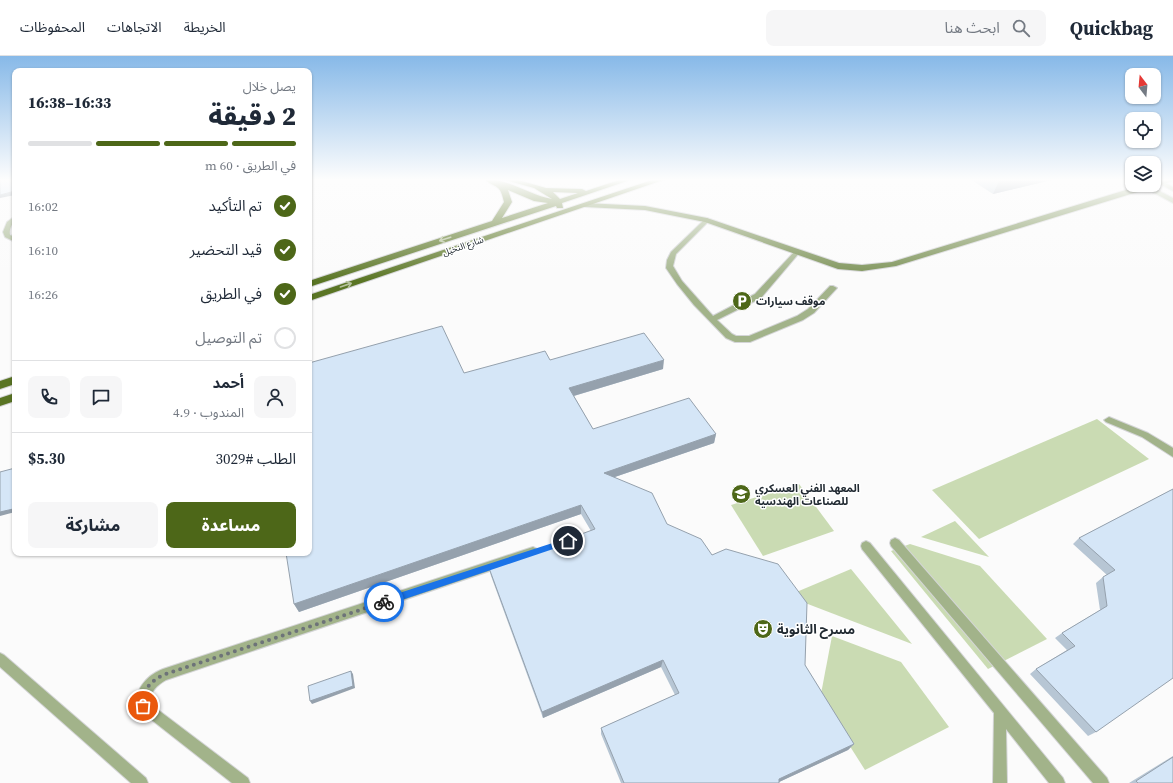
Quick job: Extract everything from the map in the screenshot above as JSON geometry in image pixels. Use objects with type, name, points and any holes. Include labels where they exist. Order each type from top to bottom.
[{"type":"main road","points":[[496,223],[502,213]]},
{"type":"main road","name":"شارع النخيل","points":[[312,283],[528,213]]},
{"type":"main road","name":"شارع النخيل","points":[[312,297],[559,213]]},
{"type":"main road","points":[[671,213],[707,220],[838,266],[862,268],[884,266],[1059,213]]},
{"type":"main road","points":[[0,385],[12,381]]},
{"type":"main road","points":[[0,402],[12,398]]},
{"type":"lane","points":[[707,220],[673,253],[670,264],[674,275],[712,319],[729,336],[736,339],[750,339],[806,315],[833,288]]},
{"type":"lane","points":[[7,236],[7,228],[12,222]]},
{"type":"lane","points":[[0,238],[7,236],[12,238]]},
{"type":"lane","points":[[712,319],[758,296],[797,252]]},
{"type":"lane","points":[[1109,420],[1145,435],[1173,453]]},
{"type":"lane","points":[[896,543],[1102,783]]},
{"type":"lane","points":[[866,546],[1058,783]]},
{"type":"lane","points":[[243,783],[143,706],[142,699],[144,692],[149,685],[163,675],[545,548]]},
{"type":"lane","points":[[0,659],[141,783]]},
{"type":"lane","points":[[1000,712],[1000,783]]},
{"type":"green space","points":[[1097,419],[1149,459],[979,539],[932,490]]},
{"type":"green space","points":[[799,484],[834,531],[763,556],[731,505]]},
{"type":"green space","points":[[955,521],[989,557],[921,537]]},
{"type":"green space","points":[[910,544],[980,566],[1047,639],[988,669],[891,551]]},
{"type":"green space","points":[[851,569],[912,644],[787,596]]},
{"type":"green space","points":[[832,636],[901,662],[949,727],[865,770],[820,699]]},
{"type":"building","points":[[442,326],[464,373],[545,351],[550,360],[644,333],[664,360],[569,388],[593,429],[689,398],[716,434],[604,473],[652,493],[667,524],[701,539],[712,555],[726,549],[778,564],[807,603],[805,665],[854,744],[779,779],[779,783],[624,783],[601,728],[679,693],[663,660],[542,712],[489,568],[595,529],[581,505],[294,604],[286,556],[312,556],[312,362]]},
{"type":"building","points":[[12,469],[12,509],[0,512],[0,472]]},
{"type":"building","points":[[1173,489],[1173,678],[1096,732],[1036,669],[1075,646],[1062,633],[1107,606],[1103,577],[1115,570],[1079,538]]},
{"type":"building","points":[[351,671],[353,686],[310,701],[308,686]]},
{"type":"building","points":[[1173,757],[1173,783],[1138,783],[1136,781]]},
{"type":"way so far","points":[[143,706],[142,699],[144,692],[149,685],[163,675],[384,602]]},
{"type":"place","name":"موقف سيارات","points":[[742,301]]},
{"type":"place","name":"المعهد الفني العسكري للصناعات الهندسية","points":[[741,494]]},
{"type":"place","name":"مسرح الثانوية","points":[[763,629]]},
{"type":"route","points":[[384,602],[568,541]]}]
